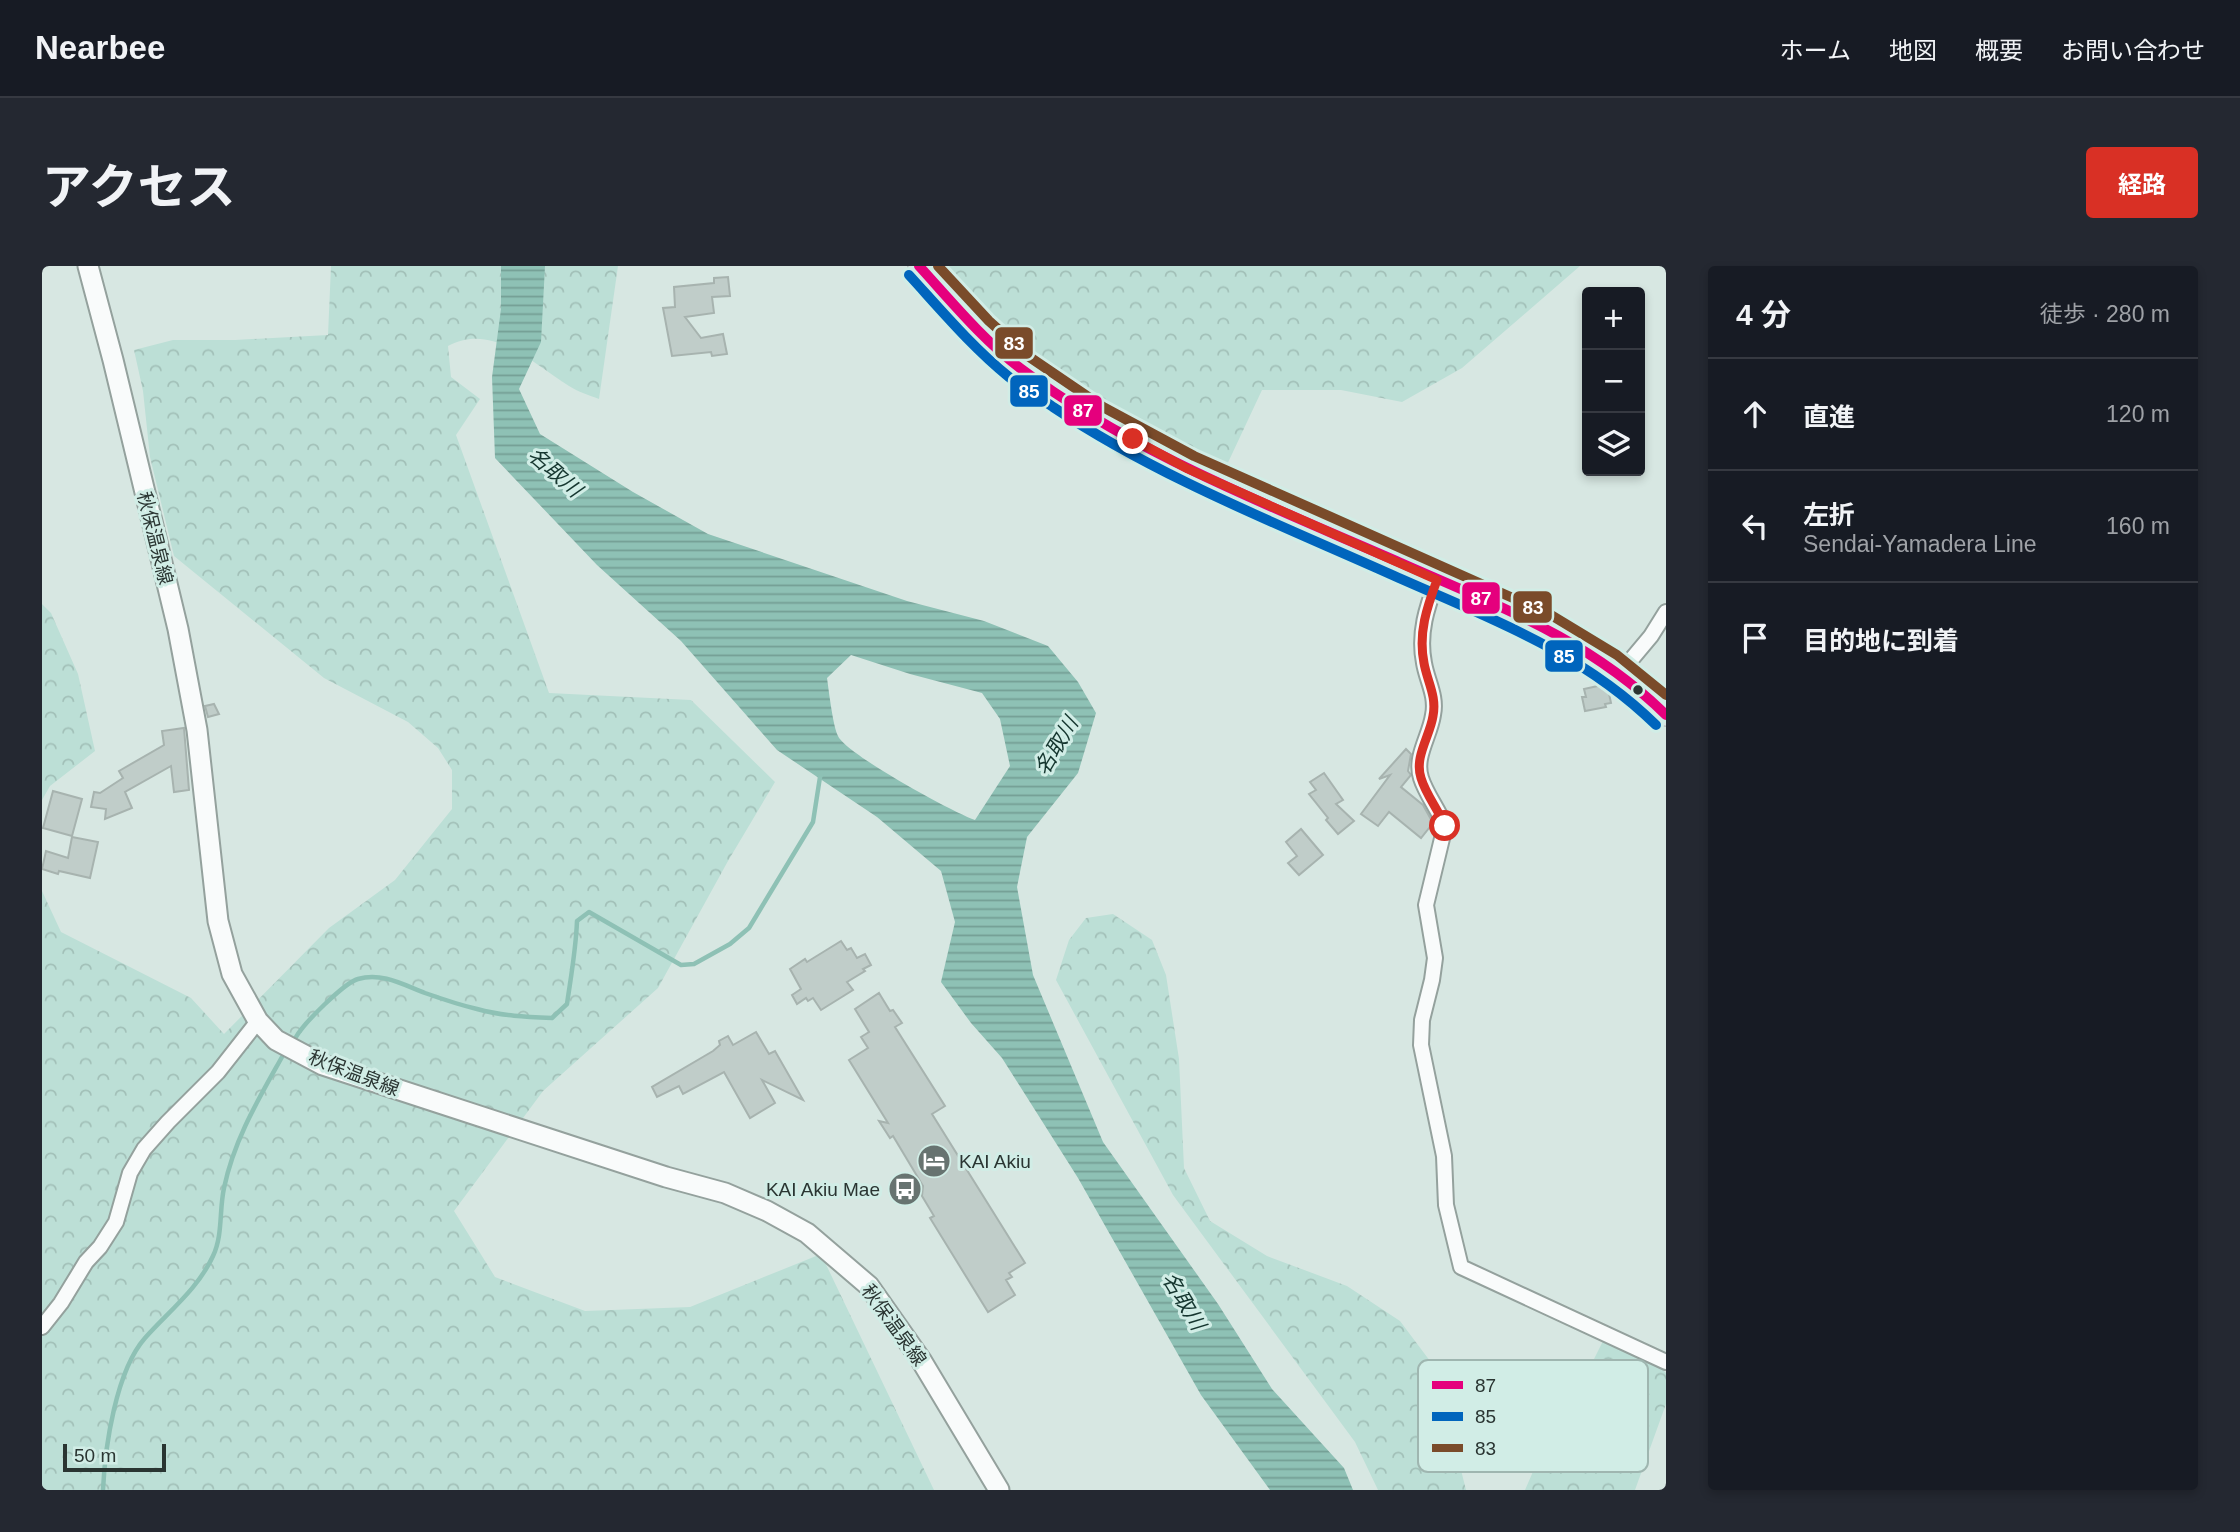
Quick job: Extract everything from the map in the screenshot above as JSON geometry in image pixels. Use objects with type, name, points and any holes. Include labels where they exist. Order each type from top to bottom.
[{"type":"main road","name":"秋保温泉線","points":[[88,266],[178,629],[197,730],[218,921],[232,974],[258,1021],[276,1040],[323,1065],[666,1177],[725,1193],[767,1211],[807,1233],[869,1286],[921,1360],[999,1490]]},
{"type":"main road","points":[[919,266],[979,331],[1018,367],[1096,418],[1188,469],[1544,627],[1601,659],[1649,697],[1666,715]]},
{"type":"street","points":[[1437,580],[1424,616],[1421,640],[1424,665],[1434,701],[1433,716],[1419,763],[1421,778],[1445,826],[1426,905],[1435,958],[1421,1045],[1444,1156],[1446,1205],[1461,1267],[1666,1362]]},
{"type":"street","points":[[1620,674],[1651,636],[1666,612]]},
{"type":"street","points":[[42,1327],[116,1222],[130,1173],[144,1149],[218,1072],[258,1021]]},
{"type":"green space","points":[[331,266],[618,266],[599,399],[572,388],[527,357],[497,342],[465,340],[448,346],[451,377],[480,399],[456,435],[549,693],[691,700],[775,782],[658,988],[543,1091],[454,1211],[495,1277],[585,1311],[690,1307],[821,1254],[934,1490],[42,1490],[42,891],[61,932],[191,998],[224,1034],[329,928],[395,880],[452,809],[452,770],[438,748],[408,722],[324,678],[174,556],[150,457],[143,391],[134,350],[173,340],[328,335]]},
{"type":"green space","points":[[937,266],[1580,266],[1462,368],[1402,402],[1341,390],[1262,390],[1225,469],[1157,437],[1081,393],[1020,348],[949,281]]},
{"type":"green space","points":[[42,604],[51,613],[78,674],[95,751],[50,786],[42,800]]},
{"type":"green space","points":[[1113,914],[1152,940],[1166,975],[1179,1059],[1184,1168],[1210,1221],[1267,1256],[1347,1286],[1400,1321],[1429,1360],[1418,1360],[1418,1472],[1462,1472],[1466,1490],[1378,1490],[1355,1442],[1173,1195],[1056,980],[1069,940],[1086,918]]},
{"type":"green space","points":[[1608,1331],[1652,1359],[1666,1373],[1666,1404],[1648,1454],[1648,1360],[1594,1360]]},
{"type":"green space","points":[[1533,1472],[1641,1472],[1635,1490],[1525,1490]]},
{"type":"water","name":"名取川","points":[[501,266],[545,266],[541,342],[519,389],[540,434],[633,492],[708,534],[907,601],[984,621],[1048,646],[1078,682],[1096,713],[1078,773],[1027,837],[1017,887],[1033,975],[1103,1142],[1218,1304],[1272,1389],[1344,1468],[1353,1490],[1270,1490],[1201,1395],[1078,1178],[1002,1058],[971,1023],[941,982],[955,922],[941,871],[877,817],[777,750],[681,641],[597,565],[495,458],[492,377],[501,309]],"holes":[[[851,655],[982,693],[1000,719],[1010,766],[975,820],[924,795],[879,768],[860,756],[838,736],[827,678]]]},
{"type":"building","points":[[728,277],[730,296],[712,297],[714,313],[685,317],[701,338],[723,334],[727,354],[712,356],[711,352],[672,356],[663,308],[675,307],[674,287],[714,283],[714,278]]},
{"type":"building","points":[[1607,684],[1611,703],[1605,704],[1606,707],[1585,711],[1582,697],[1586,697],[1584,689]]},
{"type":"building","points":[[214,704],[219,714],[208,717],[205,706]]},
{"type":"building","points":[[184,728],[189,790],[174,792],[171,766],[125,792],[132,808],[105,819],[106,809],[91,807],[94,792],[100,793],[123,778],[119,771],[164,745],[162,731]]},
{"type":"building","points":[[1406,749],[1411,754],[1408,771],[1411,775],[1401,787],[1423,805],[1433,823],[1421,838],[1389,812],[1378,826],[1361,814],[1390,775],[1379,779]]},
{"type":"building","points":[[1324,773],[1343,800],[1336,804],[1354,821],[1338,834],[1309,794],[1316,790],[1310,782]]},
{"type":"building","points":[[53,791],[82,799],[72,836],[43,828]]},
{"type":"building","points":[[1301,829],[1323,855],[1299,875],[1288,863],[1297,856],[1286,842]]},
{"type":"building","points":[[72,837],[98,842],[90,878],[42,869],[46,851],[68,858]]},
{"type":"building","points":[[841,941],[847,950],[851,948],[857,958],[865,954],[871,965],[847,982],[853,990],[821,1010],[813,998],[808,1001],[806,998],[797,1004],[792,995],[801,989],[790,969]]},
{"type":"building","name":"KAI Akiu","points":[[879,993],[890,1011],[893,1010],[902,1023],[895,1027],[945,1106],[932,1114],[1025,1263],[1009,1273],[1012,1277],[1006,1280],[1015,1295],[988,1312],[930,1218],[934,1216],[922,1196],[923,1186],[893,1136],[890,1138],[879,1121],[888,1123],[849,1060],[868,1048],[861,1037],[869,1032],[855,1009]]},
{"type":"building","points":[[756,1032],[769,1054],[775,1051],[803,1100],[762,1080],[775,1103],[750,1118],[724,1072],[683,1094],[679,1086],[657,1097],[652,1087],[713,1051],[720,1045],[719,1041],[728,1036],[733,1045]]},
{"type":"waterway","points":[[296,1037],[334,995],[352,982],[367,977],[393,980],[444,1000],[486,1011],[552,1018],[567,1004],[577,921],[589,912],[681,965],[694,964],[730,944],[749,928],[813,822],[822,773]]},
{"type":"waterway","points":[[103,1490],[106,1452],[119,1389],[126,1369],[145,1338],[191,1290],[207,1268],[218,1240],[224,1188],[234,1153],[282,1057]]},
{"type":"transit line","name":"87","points":[[919,266],[1006,357],[1064,399],[1109,427],[1253,499],[1472,594],[1541,627],[1606,665],[1666,715]]},
{"type":"transit line","name":"83","points":[[938,266],[989,321],[1028,356],[1103,407],[1194,456],[1551,615],[1617,655],[1666,695]]},
{"type":"transit line","name":"85","points":[[909,275],[957,328],[1009,377],[1093,432],[1218,498],[1530,638],[1596,676],[1656,725]]},
{"type":"place","name":"KAI Akiu","points":[[934,1161]]},
{"type":"place","name":"KAI Akiu Mae","points":[[905,1189]]},
{"type":"route","points":[[1133,439],[1188,469],[1437,580],[1424,616],[1421,640],[1424,665],[1434,701],[1433,716],[1419,763],[1421,778],[1445,826]]}]
